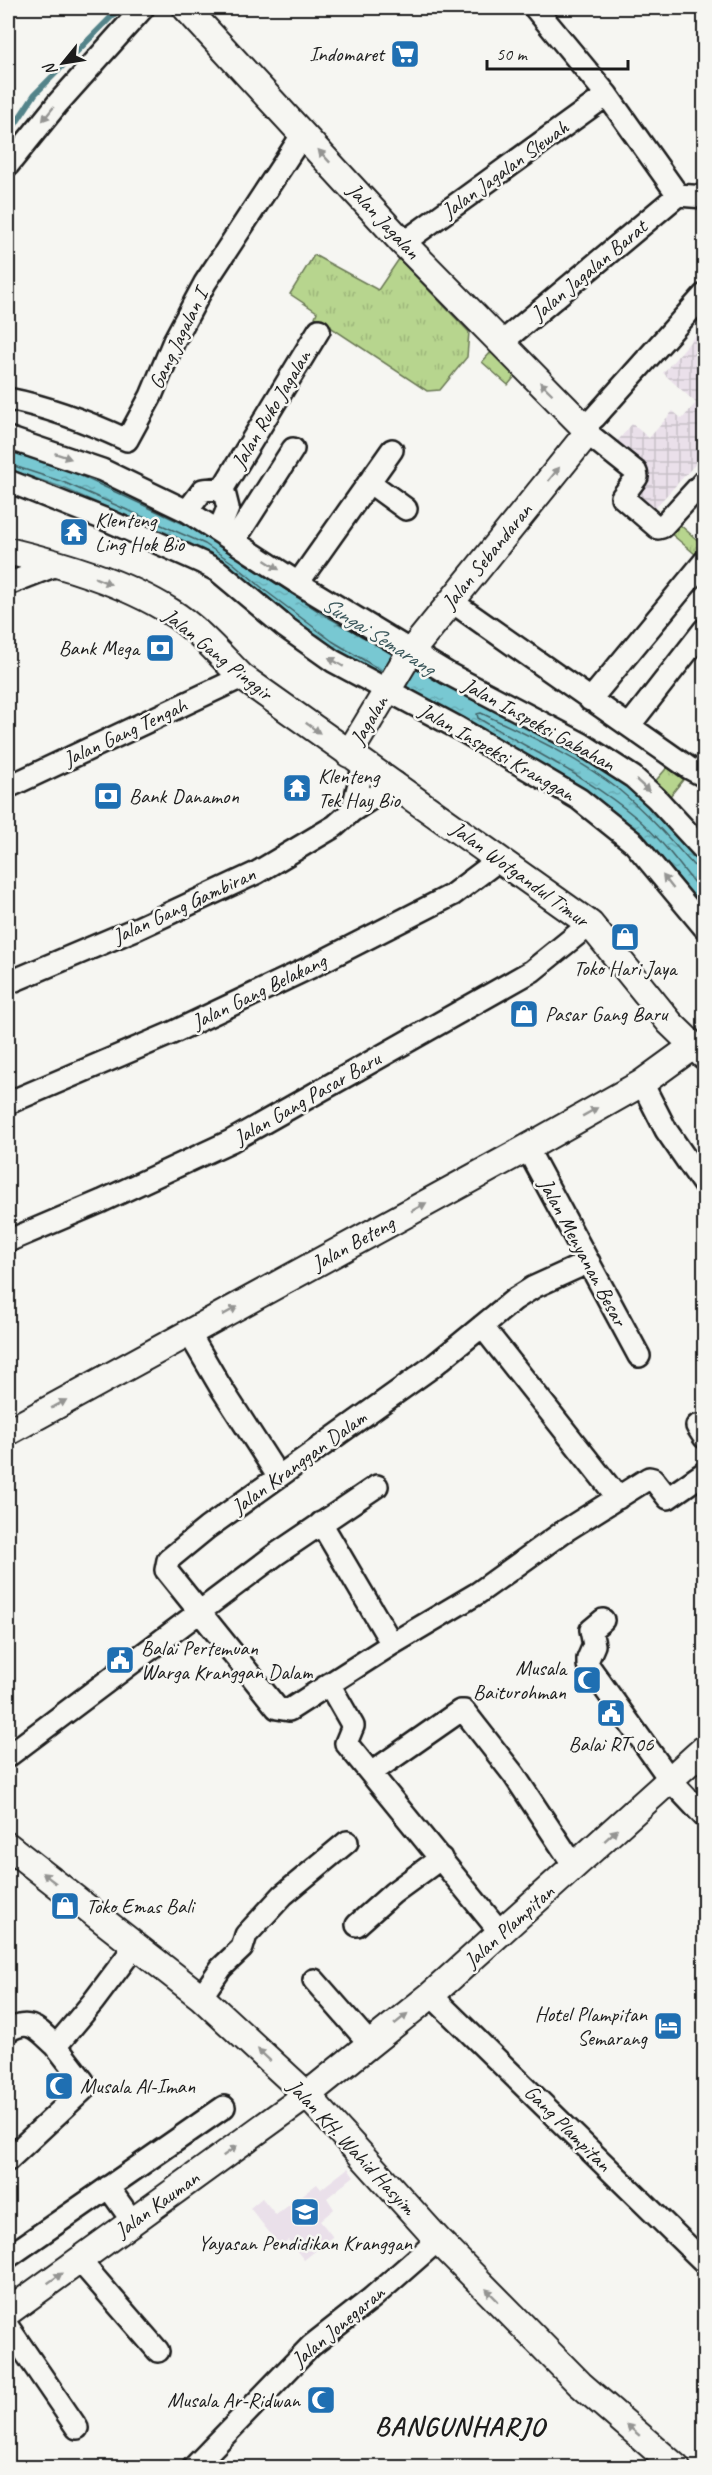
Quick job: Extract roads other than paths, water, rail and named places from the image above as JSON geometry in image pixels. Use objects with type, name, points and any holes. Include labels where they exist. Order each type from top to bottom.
[{"type":"street","points":[[8,165],[58,102],[143,8]]},
{"type":"street","name":"Jalan Jagalan","points":[[186,8],[403,243],[586,429]]},
{"type":"street","points":[[535,8],[607,95],[678,195],[705,197]]},
{"type":"street","name":"Jalan Jagalan Slewah","points":[[403,243],[607,95]]},
{"type":"street","name":"Gang Jagalan I","points":[[8,399],[33,404],[83,420],[127,440],[151,396],[177,335],[205,284],[303,134]]},
{"type":"street","name":"Jalan Jagalan Barat","points":[[500,344],[678,195]]},
{"type":"street","name":"Jalan Sebandaran","points":[[388,688],[411,653],[586,429],[705,295]]},
{"type":"street","name":"Jalan Ruko Jagalan","points":[[223,488],[319,330]]},
{"type":"street","points":[[586,429],[636,472],[637,477],[622,496],[658,528],[663,527],[705,481]]},
{"type":"street","name":"Jalan Inspeksi Gabahan","points":[[8,438],[102,470],[187,511],[411,653],[560,731],[604,757],[633,777],[656,798],[705,850]]},
{"type":"street","points":[[226,535],[293,449]]},
{"type":"street","points":[[298,583],[392,450]]},
{"type":"street","name":"Jalan Inspeksi Kranggan","points":[[8,481],[109,521],[218,571],[261,609],[333,661],[388,688],[579,799],[634,843],[705,927]]},
{"type":"street","points":[[369,482],[406,509]]},
{"type":"street","points":[[187,511],[202,490],[223,488],[228,508],[226,535]]},
{"type":"street","name":"Jalan Gang Pinggir","points":[[8,551],[59,564],[110,583],[172,612],[242,677],[357,759]]},
{"type":"street","points":[[590,700],[705,562]]},
{"type":"street","points":[[8,584],[59,564]]},
{"type":"street","points":[[451,601],[590,700],[689,768],[705,776]]},
{"type":"street","points":[[629,726],[705,630]]},
{"type":"street","name":"Jalan Gang Tengah","points":[[8,787],[242,677]]},
{"type":"street","name":"Jagalan","points":[[357,759],[388,688]]},
{"type":"street","points":[[352,811],[357,759]]},
{"type":"street","name":"Jalan Wotgandul Timur","points":[[357,759],[395,783],[590,924],[654,1004],[699,1051]]},
{"type":"street","name":"Jalan Gang Gambiran","points":[[8,983],[138,928],[256,873],[335,826],[352,811],[395,783]]},
{"type":"street","name":"Jalan Gang Belakang","points":[[8,1103],[172,1033],[314,966],[437,903],[500,859]]},
{"type":"street","name":"Jalan Gang Pasar Baru","points":[[8,1241],[102,1202],[231,1142],[532,971],[590,924]]},
{"type":"street","name":"Jalan Beteng","points":[[8,1432],[527,1148],[699,1051]]},
{"type":"street","points":[[642,1083],[666,1130],[705,1185]]},
{"type":"street","name":"Jalan Menyanan Besar","points":[[527,1148],[639,1356]]},
{"type":"street","name":"Jalan Kranggan Dalam","points":[[589,1262],[534,1287],[515,1299],[432,1367],[207,1528],[167,1562],[166,1570],[280,1710],[289,1710],[392,1644],[478,1593],[563,1532],[650,1477],[668,1498],[705,1473]]},
{"type":"street","points":[[482,1326],[618,1498]]},
{"type":"street","points":[[189,1333],[278,1476]]},
{"type":"street","points":[[8,1756],[321,1523],[376,1486]]},
{"type":"street","points":[[321,1523],[392,1644]]},
{"type":"street","points":[[603,1620],[591,1630],[594,1645],[588,1665],[671,1781],[705,1816]]},
{"type":"street","points":[[329,1684],[353,1726],[346,1743],[501,1933]]},
{"type":"street","points":[[371,1773],[460,1711],[464,1711],[514,1775],[575,1867]]},
{"type":"street","name":"Jalan Plampitan","points":[[307,2095],[431,1995],[705,1749]]},
{"type":"street","points":[[201,1997],[221,1968],[242,1948],[246,1935],[283,1895],[347,1842]]},
{"type":"street","name":"Jalan KH. Wahid Hasyim","points":[[8,1846],[201,1997],[307,2095],[438,2240],[580,2384],[677,2468]]},
{"type":"street","points":[[357,1925],[393,1893],[441,1858]]},
{"type":"street","points":[[56,2046],[135,1946]]},
{"type":"street","points":[[314,1980],[370,2044]]},
{"type":"street","name":"Gang Plampitan","points":[[431,1995],[705,2262]]},
{"type":"street","points":[[8,2031],[23,2024],[31,2026],[56,2046],[83,2081],[85,2088],[8,2160]]},
{"type":"street","name":"Jalan Kauman","points":[[8,2312],[307,2095]]},
{"type":"street","points":[[8,2257],[224,2107]]},
{"type":"street","points":[[108,2187],[133,2222]]},
{"type":"street","name":"Jalan Jonegaran","points":[[193,2468],[311,2346],[372,2298],[438,2240]]},
{"type":"street","points":[[80,2261],[158,2351]]},
{"type":"street","points":[[8,2328],[77,2428]]},
{"type":"water","name":"Sungai Semarang","points":[[8,444],[79,468],[166,508],[626,778],[704,858],[704,917],[666,869],[379,676],[329,647],[230,568],[202,549],[61,487],[8,469]]},
{"type":"waterway","points":[[8,135],[35,94],[120,8]]},
{"type":"place","name":"Indomaret","points":[[405,54]]},
{"type":"place","name":"Klenteng Ling Hok Bio","points":[[74,532]]},
{"type":"place","name":"Bank Mega","points":[[160,648]]},
{"type":"place","name":"Klenteng Tek Hay Bio","points":[[297,788]]},
{"type":"place","name":"Bank Danamon","points":[[108,796]]},
{"type":"place","name":"Toko Hari Jaya","points":[[625,937]]},
{"type":"place","name":"Pasar Gang Baru","points":[[524,1014]]},
{"type":"place","name":"Balai Pertemuan Warga Kranggan Dalam","points":[[120,1660]]},
{"type":"place","name":"Musala Baiturohman","points":[[587,1680]]},
{"type":"place","name":"Balai RT 06","points":[[611,1713]]},
{"type":"place","name":"Toko Emas Bali","points":[[65,1906]]},
{"type":"place","name":"Hotel Plampitan Semarang","points":[[668,2026]]},
{"type":"place","name":"Musala Al-Iman","points":[[59,2086]]},
{"type":"place","name":"Yayasan Pendidikan Kranggan","points":[[305,2212]]},
{"type":"place","name":"Musala Ar-Ridwan","points":[[321,2400]]},
{"type":"district","name":"BANGUNHARJO","points":[[460,2426]]}]
